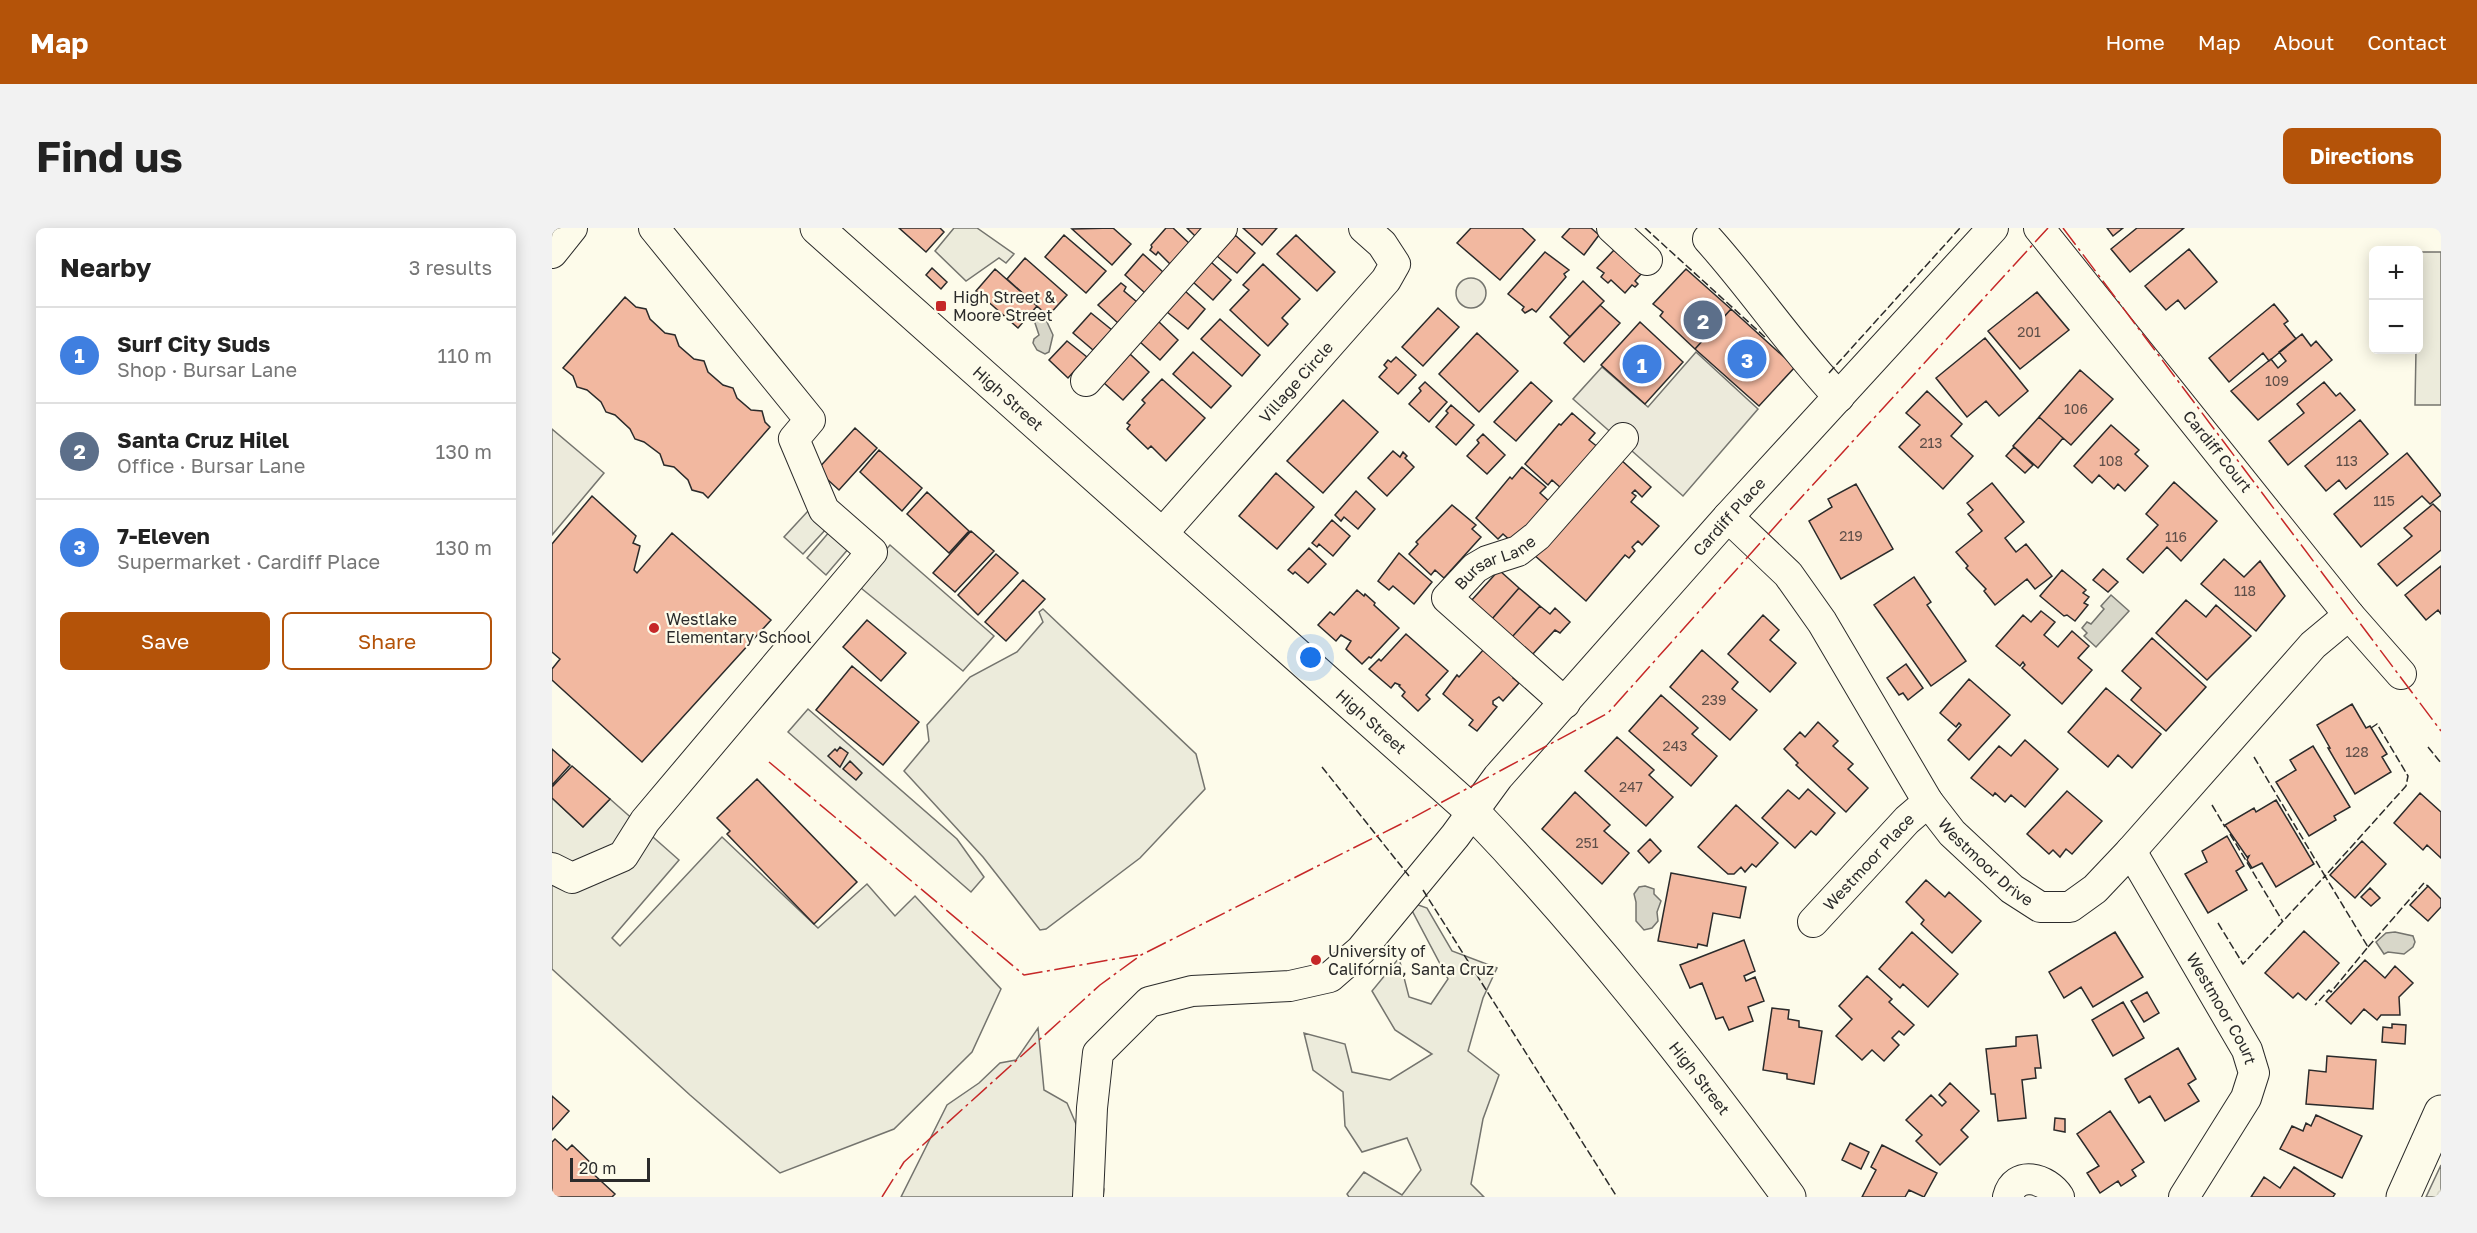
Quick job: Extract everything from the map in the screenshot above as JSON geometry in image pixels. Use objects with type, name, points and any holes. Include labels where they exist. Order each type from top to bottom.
[{"type":"main road","name":"High Street","points":[[817,228],[1473,812],[1535,878],[1601,955],[1739,1128],[1789,1197]]},
{"type":"main road","points":[[2403,1197],[2441,1112]]},
{"type":"street","points":[[552,253],[572,228]]},
{"type":"street","points":[[552,868],[572,878],[623,856],[645,821],[872,552],[824,510],[794,439],[810,420],[654,228]]},
{"type":"street","points":[[1086,381],[1222,228]]},
{"type":"street","name":"Village Circle","points":[[1161,535],[1386,280],[1395,264],[1382,244],[1364,228]]},
{"type":"street","points":[[1612,228],[1647,260]]},
{"type":"street","name":"Cardiff Place","points":[[1089,1197],[1092,1108],[1098,1053],[1149,1002],[1192,991],[1290,986],[1330,977],[1361,950],[1473,812],[1498,777],[1728,517],[1993,228]]},
{"type":"street","name":"Cardiff Court","points":[[2039,228],[2349,615],[2400,674]]},
{"type":"street","points":[[1708,239],[1740,274],[1822,380],[1839,397]]},
{"type":"street","name":"Bursar Lane","points":[[1565,703],[1448,598],[1475,568],[1487,561],[1518,551],[1537,536],[1623,438]]},
{"type":"street","name":"Westmoor Drive","points":[[1728,517],[1788,574],[1822,622],[1928,802],[1952,833],[2012,889],[2040,907],[2070,907],[2095,889],[2313,645],[2349,615]]},
{"type":"street","name":"Westmoor Place","points":[[1813,922],[1907,820],[1928,802]]},
{"type":"street","name":"Westmoor Court","points":[[2131,851],[2247,1050],[2254,1073],[2246,1098],[2184,1197]]},
{"type":"street","points":[[2007,1197],[2020,1182],[2031,1179],[2042,1180],[2053,1188],[2059,1197]]},
{"type":"shaded area","points":[[954,228],[977,228],[1014,254],[1006,263],[999,258],[966,281],[935,251]]},
{"type":"shaded area","points":[[2423,252],[2441,252],[2441,405],[2415,405],[2416,354],[2423,354]]},
{"type":"shaded area","points":[[1471,278],[1482,282],[1486,293],[1482,304],[1471,308],[1460,304],[1456,293],[1460,282]]},
{"type":"shaded area","points":[[1039,316],[1047,322],[1053,335],[1049,352],[1045,354],[1037,350],[1033,343],[1039,335],[1034,320]]},
{"type":"shaded area","points":[[1696,352],[1758,409],[1683,496],[1573,399],[1602,367],[1648,407]]},
{"type":"shaded area","points":[[552,429],[604,473],[552,535]]},
{"type":"shaded area","points":[[808,511],[827,528],[803,554],[784,537]]},
{"type":"shaded area","points":[[830,531],[849,548],[826,575],[807,558]]},
{"type":"shaded area","points":[[890,545],[994,636],[963,671],[856,584]]},
{"type":"shaded area","points":[[2111,595],[2129,611],[2096,647],[2084,636],[2087,633],[2082,628],[2087,622],[2091,624],[2104,609],[2101,606]]},
{"type":"shaded area","points":[[1043,609],[1196,754],[1205,789],[1140,858],[1046,929],[1040,930],[983,857],[904,771],[929,741],[927,725],[970,677],[1017,652],[1043,622],[1039,612]]},
{"type":"shaded area","points":[[808,709],[957,839],[984,877],[971,892],[788,732]]},
{"type":"shaded area","points":[[552,798],[583,827],[610,799],[679,860],[612,938],[620,946],[722,837],[818,928],[867,884],[895,916],[915,896],[1001,989],[972,1052],[894,1129],[780,1173],[690,1095],[552,969]]},
{"type":"shaded area","points":[[1639,887],[1654,889],[1654,894],[1661,901],[1657,912],[1658,921],[1652,928],[1644,930],[1636,921],[1634,894]]},
{"type":"shaded area","points":[[1407,901],[1427,908],[1452,951],[1497,968],[1483,998],[1468,1051],[1499,1075],[1483,1119],[1471,1184],[1484,1197],[1349,1197],[1347,1194],[1364,1172],[1402,1195],[1421,1170],[1407,1138],[1362,1152],[1345,1126],[1343,1092],[1313,1070],[1304,1033],[1345,1044],[1352,1072],[1390,1080],[1432,1054],[1395,1030],[1372,991],[1399,958],[1409,997],[1431,1004],[1448,979]]},
{"type":"shaded area","points":[[2395,932],[2413,936],[2415,942],[2413,947],[2404,954],[2388,952],[2384,954],[2376,942],[2386,933]]},
{"type":"shaded area","points":[[1038,1028],[1044,1090],[1067,1103],[1104,1189],[1103,1197],[901,1197],[947,1105],[979,1083],[1000,1063],[1016,1060]]},
{"type":"shaded area","points":[[2441,1165],[2441,1197],[2426,1197]]},
{"type":"building","points":[[899,228],[940,228],[944,232],[926,252]]},
{"type":"building","points":[[1113,228],[1131,244],[1112,265],[1072,229]]},
{"type":"building","points":[[1166,228],[1173,228],[1190,244],[1171,265],[1158,252],[1156,255],[1150,250],[1151,245]]},
{"type":"building","points":[[1187,228],[1202,228],[1195,236]]},
{"type":"building","points":[[1243,228],[1277,228],[1262,245]]},
{"type":"building","points":[[1471,228],[1522,228],[1535,240],[1500,280],[1457,243]]},
{"type":"building","points":[[1570,228],[1591,228],[1599,235],[1584,255],[1562,237]]},
{"type":"building","points":[[2107,228],[2123,228],[2113,236]]},
{"type":"building","points":[[2137,228],[2184,228],[2130,272],[2111,249]]},
{"type":"building","points":[[1064,235],[1106,271],[1086,293],[1045,257]]},
{"type":"building","points":[[1235,235],[1255,253],[1237,273],[1217,256]]},
{"type":"building","points":[[1296,235],[1335,272],[1317,291],[1277,254]]},
{"type":"building","points":[[2189,249],[2217,282],[2185,309],[2178,300],[2166,310],[2145,286]]},
{"type":"building","points":[[1614,250],[1641,274],[1635,281],[1638,284],[1635,287],[1632,285],[1625,293],[1611,280],[1608,283],[1601,277],[1604,273],[1597,268]]},
{"type":"building","points":[[1545,252],[1569,270],[1564,274],[1566,277],[1536,312],[1532,309],[1525,313],[1522,310],[1524,307],[1508,294]]},
{"type":"building","points":[[1143,254],[1163,272],[1145,293],[1125,275]]},
{"type":"building","points":[[1025,258],[1067,295],[1048,316],[1007,279]]},
{"type":"building","points":[[1211,262],[1231,280],[1213,300],[1193,282]]},
{"type":"building","points":[[1263,264],[1300,299],[1282,318],[1288,324],[1268,346],[1230,310],[1249,290],[1243,285]]},
{"type":"building","points":[[932,268],[947,282],[941,289],[926,275]]},
{"type":"building","points":[[995,269],[1037,306],[1018,328],[976,291]]},
{"type":"building","points":[[1686,269],[1731,309],[1695,349],[1660,316],[1663,312],[1653,304]]},
{"type":"building","points":[[1583,281],[1604,301],[1570,337],[1550,317]]},
{"type":"building","points":[[1121,283],[1126,287],[1124,291],[1137,302],[1118,323],[1098,305]]},
{"type":"building","points":[[1185,291],[1205,309],[1188,329],[1167,312]]},
{"type":"building","points":[[2037,292],[2069,330],[2020,369],[1988,331]]},
{"type":"building","points":[[625,297],[636,307],[646,309],[650,319],[665,333],[675,335],[679,346],[694,359],[704,361],[708,372],[723,385],[733,388],[737,398],[751,410],[762,411],[765,422],[770,427],[708,498],[703,493],[692,490],[688,480],[674,467],[664,465],[660,454],[644,442],[635,439],[630,429],[615,415],[606,412],[601,402],[587,390],[577,387],[573,376],[563,368]]},
{"type":"building","points":[[2274,304],[2288,321],[2284,324],[2296,339],[2269,361],[2263,353],[2229,382],[2209,358]]},
{"type":"building","points":[[1600,305],[1620,323],[1584,362],[1564,343]]},
{"type":"building","points":[[1438,308],[1459,327],[1423,366],[1402,347]]},
{"type":"building","points":[[1731,309],[1795,367],[1759,406],[1695,349]]},
{"type":"building","points":[[1091,313],[1112,330],[1093,350],[1073,333]]},
{"type":"building","points":[[1220,319],[1260,355],[1242,376],[1201,339]]},
{"type":"building","points":[[1158,321],[1178,340],[1160,360],[1140,342]]},
{"type":"building","points":[[1640,322],[1683,362],[1645,404],[1601,365]]},
{"type":"building","points":[[1477,333],[1518,371],[1479,412],[1439,374]]},
{"type":"building","points":[[2302,334],[2311,346],[2316,341],[2332,360],[2258,420],[2231,391],[2271,359],[2278,368],[2286,361],[2279,352]]},
{"type":"building","points":[[1985,338],[2028,391],[1999,416],[1986,401],[1967,417],[1936,378]]},
{"type":"building","points":[[1067,341],[1087,357],[1068,378],[1049,360]]},
{"type":"building","points":[[1193,352],[1231,386],[1211,408],[1173,374]]},
{"type":"building","points":[[1130,354],[1149,372],[1123,400],[1104,383]]},
{"type":"building","points":[[1396,357],[1416,375],[1398,394],[1379,377],[1387,368],[1384,365],[1388,360],[1391,362]]},
{"type":"building","points":[[2080,370],[2113,399],[2071,445],[2039,417]]},
{"type":"building","points":[[1162,379],[1205,418],[1166,461],[1151,446],[1148,449],[1127,429],[1130,425],[1127,423],[1145,403],[1142,400]]},
{"type":"building","points":[[1425,382],[1447,402],[1429,422],[1409,404],[1421,391],[1419,388]]},
{"type":"building","points":[[1531,382],[1552,401],[1516,441],[1494,422]]},
{"type":"building","points":[[2324,382],[2336,396],[2340,393],[2355,410],[2288,465],[2269,441],[2304,413],[2297,404]]},
{"type":"building","points":[[1927,391],[1962,424],[1951,436],[1973,456],[1943,489],[1899,447],[1920,425],[1906,413]]},
{"type":"building","points":[[1343,400],[1378,432],[1323,493],[1287,461]]},
{"type":"building","points":[[1451,405],[1474,425],[1456,445],[1436,427],[1448,413],[1446,411]]},
{"type":"building","points":[[1572,413],[1595,433],[1589,440],[1599,448],[1561,488],[1552,480],[1548,485],[1525,464],[1559,424],[1561,425]]},
{"type":"building","points":[[2039,417],[2063,438],[2038,468],[2013,446]]},
{"type":"building","points":[[2360,420],[2388,454],[2346,489],[2339,480],[2326,491],[2305,466]]},
{"type":"building","points":[[2111,425],[2139,450],[2135,454],[2148,466],[2125,491],[2118,484],[2114,489],[2099,475],[2092,483],[2074,466]]},
{"type":"building","points":[[855,428],[877,448],[839,490],[817,470]]},
{"type":"building","points":[[1483,434],[1505,455],[1487,474],[1467,456],[1479,443],[1477,440]]},
{"type":"building","points":[[2014,447],[2033,465],[2025,473],[2006,456]]},
{"type":"building","points":[[879,450],[922,488],[902,511],[860,472]]},
{"type":"building","points":[[1393,451],[1400,457],[1403,452],[1407,456],[1405,458],[1414,467],[1387,496],[1368,478]]},
{"type":"building","points":[[2407,453],[2441,495],[2430,504],[2422,496],[2361,547],[2334,514]]},
{"type":"building","points":[[1620,459],[1651,487],[1642,497],[1635,490],[1632,493],[1636,496],[1631,502],[1659,526],[1642,545],[1638,541],[1632,547],[1635,551],[1629,558],[1625,555],[1586,601],[1533,554]]},
{"type":"building","points":[[1522,467],[1546,487],[1540,493],[1550,502],[1512,542],[1503,534],[1498,539],[1476,518],[1510,477],[1512,479]]},
{"type":"building","points":[[1276,473],[1314,507],[1277,549],[1239,516]]},
{"type":"building","points":[[2174,482],[2217,521],[2181,561],[2167,547],[2143,573],[2127,559],[2158,525],[2146,514]]},
{"type":"building","points":[[1992,483],[2024,522],[2005,538],[2016,552],[2026,544],[2052,576],[2035,589],[2027,579],[1995,605],[1984,591],[1986,589],[1966,568],[1968,566],[1956,552],[1982,531],[1968,514],[1973,510],[1967,503]]},
{"type":"building","points":[[1856,484],[1893,549],[1841,579],[1809,521],[1832,507],[1828,499]]},
{"type":"building","points":[[1356,491],[1375,509],[1358,529],[1344,517],[1341,521],[1335,515]]},
{"type":"building","points":[[927,492],[969,531],[949,553],[907,514]]},
{"type":"building","points":[[592,496],[636,536],[633,543],[640,546],[634,570],[637,573],[672,533],[771,620],[642,762],[552,680],[552,669],[560,659],[552,652],[552,544]]},
{"type":"building","points":[[2433,504],[2441,512],[2441,550],[2397,586],[2378,564],[2412,536],[2404,528]]},
{"type":"building","points":[[1452,505],[1476,525],[1472,529],[1481,537],[1444,578],[1435,570],[1431,575],[1409,554],[1418,544],[1416,542]]},
{"type":"building","points":[[1332,520],[1350,536],[1333,556],[1319,544],[1317,547],[1312,543]]},
{"type":"building","points":[[971,531],[994,551],[955,592],[933,573]]},
{"type":"building","points":[[1309,548],[1326,564],[1308,583],[1295,572],[1293,574],[1288,570]]},
{"type":"building","points":[[1399,553],[1432,582],[1414,604],[1393,586],[1389,590],[1378,581]]},
{"type":"building","points":[[996,554],[1018,573],[978,615],[958,595]]},
{"type":"building","points":[[2224,559],[2244,577],[2260,561],[2285,596],[2256,631],[2201,584]]},
{"type":"building","points":[[2441,566],[2441,614],[2438,610],[2426,620],[2405,595]]},
{"type":"building","points":[[2103,569],[2118,582],[2108,592],[2093,580]]},
{"type":"building","points":[[1499,570],[1519,588],[1492,619],[1471,601]]},
{"type":"building","points":[[2062,570],[2086,590],[2083,593],[2089,597],[2084,603],[2088,605],[2075,621],[2067,615],[2064,616],[2040,596]]},
{"type":"building","points":[[1914,577],[1931,602],[1927,605],[1966,661],[1931,686],[1874,605]]},
{"type":"building","points":[[1023,580],[1045,599],[1006,641],[985,622]]},
{"type":"building","points":[[1519,588],[1540,606],[1512,637],[1492,619]]},
{"type":"building","points":[[1357,590],[1375,603],[1374,605],[1399,628],[1371,658],[1369,657],[1362,664],[1346,649],[1351,641],[1341,635],[1336,641],[1318,625],[1330,612],[1334,615]]},
{"type":"building","points":[[2186,600],[2206,617],[2216,605],[2251,636],[2207,680],[2156,633]]},
{"type":"building","points":[[1540,606],[1550,614],[1555,608],[1570,622],[1560,633],[1555,630],[1532,655],[1512,637]]},
{"type":"building","points":[[2041,611],[2055,622],[2044,635],[2058,647],[2072,631],[2089,646],[2078,658],[2092,670],[2062,704],[2022,668],[2025,665],[2023,662],[2020,666],[1996,646],[2023,615],[2031,622]]},
{"type":"building","points":[[1763,615],[1779,630],[1770,640],[1796,663],[1770,692],[1728,654]]},
{"type":"building","points":[[867,620],[906,653],[881,681],[843,647]]},
{"type":"building","points":[[1406,634],[1448,671],[1426,695],[1430,699],[1418,711],[1402,696],[1405,692],[1400,685],[1395,683],[1391,688],[1369,669],[1379,659],[1381,661]]},
{"type":"building","points":[[2152,638],[2206,687],[2166,731],[2131,700],[2141,688],[2122,671]]},
{"type":"building","points":[[1484,649],[1515,676],[1513,678],[1519,683],[1503,701],[1499,697],[1493,701],[1497,707],[1477,731],[1469,725],[1473,720],[1443,694],[1457,675],[1459,677]]},
{"type":"building","points":[[1702,650],[1738,682],[1732,689],[1757,710],[1730,740],[1670,687]]},
{"type":"building","points":[[1906,664],[1923,688],[1908,700],[1903,693],[1899,695],[1887,678]]},
{"type":"building","points":[[852,666],[919,722],[883,765],[816,710]]},
{"type":"building","points":[[1969,679],[2010,715],[1969,760],[1948,740],[1961,725],[1959,723],[1956,727],[1940,713]]},
{"type":"building","points":[[2106,688],[2161,734],[2132,768],[2118,755],[2108,767],[2068,732]]},
{"type":"building","points":[[1661,695],[1698,728],[1692,734],[1717,756],[1691,786],[1629,731]]},
{"type":"building","points":[[2352,704],[2366,728],[2370,726],[2387,754],[2382,757],[2391,772],[2355,794],[2317,725]]},
{"type":"building","points":[[1818,722],[1838,741],[1833,746],[1853,764],[1848,769],[1868,788],[1846,812],[1796,765],[1798,763],[1784,749],[1800,732],[1805,737]]},
{"type":"building","points":[[1617,737],[1654,770],[1649,775],[1673,797],[1646,826],[1585,771]]},
{"type":"building","points":[[2025,740],[2058,769],[2025,807],[2011,795],[2005,802],[1995,793],[1993,796],[1971,778],[1999,746],[2011,756]]},
{"type":"building","points":[[2313,746],[2350,807],[2334,816],[2336,820],[2309,836],[2276,782],[2296,770],[2290,760]]},
{"type":"building","points":[[840,747],[848,753],[840,767],[828,756]]},
{"type":"building","points":[[552,749],[570,765],[552,785]]},
{"type":"building","points":[[850,761],[862,773],[856,780],[843,769]]},
{"type":"building","points":[[572,766],[610,799],[583,827],[552,798],[552,787]]},
{"type":"building","points":[[757,779],[857,882],[814,924],[727,834],[730,831],[717,818]]},
{"type":"building","points":[[1808,789],[1835,813],[1816,835],[1811,831],[1795,848],[1762,818],[1788,790],[1799,799]]},
{"type":"building","points":[[2067,791],[2102,821],[2072,854],[2066,849],[2060,857],[2053,850],[2049,854],[2027,834]]},
{"type":"building","points":[[1575,792],[1610,825],[1604,831],[1629,853],[1602,884],[1542,829]]},
{"type":"building","points":[[2420,793],[2441,812],[2441,858],[2427,845],[2423,850],[2394,823]]},
{"type":"building","points":[[2276,800],[2314,864],[2276,887],[2262,863],[2252,868],[2247,860],[2249,856],[2247,857],[2225,825],[2254,808],[2256,812]]},
{"type":"building","points":[[1736,805],[1778,843],[1756,867],[1752,864],[1745,872],[1741,867],[1734,874],[1728,874],[1698,847]]},
{"type":"building","points":[[2227,836],[2244,866],[2236,871],[2247,890],[2208,913],[2185,874],[2207,862],[2202,851]]},
{"type":"building","points":[[1650,839],[1661,851],[1649,863],[1638,851]]},
{"type":"building","points":[[2362,841],[2386,864],[2355,898],[2330,875]]},
{"type":"building","points":[[1671,873],[1746,887],[1740,918],[1713,913],[1707,946],[1698,944],[1697,948],[1658,941]]},
{"type":"building","points":[[1926,880],[1945,897],[1949,892],[1981,921],[1952,953],[1921,924],[1924,920],[1906,902]]},
{"type":"building","points":[[2428,886],[2441,899],[2441,907],[2428,921],[2410,905]]},
{"type":"building","points":[[2370,888],[2380,898],[2371,906],[2361,897]]},
{"type":"building","points":[[2304,931],[2339,963],[2306,1000],[2298,993],[2293,998],[2265,973]]},
{"type":"building","points":[[1912,932],[1958,974],[1928,1007],[1903,984],[1900,988],[1879,969]]},
{"type":"building","points":[[2115,932],[2143,977],[2093,1007],[2081,987],[2064,998],[2049,972]]},
{"type":"building","points":[[1744,940],[1755,971],[1744,976],[1746,981],[1755,977],[1764,1001],[1748,1007],[1753,1021],[1729,1030],[1723,1017],[1716,1019],[1702,983],[1690,988],[1680,965]]},
{"type":"building","points":[[2365,960],[2385,978],[2395,966],[2413,983],[2399,997],[2400,1015],[2381,1015],[2377,1020],[2364,1009],[2351,1024],[2326,1001]]},
{"type":"building","points":[[1867,976],[1892,999],[1889,1002],[1914,1025],[1904,1035],[1899,1031],[1892,1038],[1899,1045],[1884,1061],[1872,1050],[1862,1060],[1836,1036],[1852,1019],[1839,1006]]},
{"type":"building","points":[[2147,992],[2159,1013],[2144,1022],[2131,1001]]},
{"type":"building","points":[[2123,1002],[2144,1038],[2113,1056],[2092,1020]]},
{"type":"building","points":[[1772,1008],[1789,1010],[1788,1019],[1799,1021],[1799,1027],[1822,1031],[1814,1084],[1787,1079],[1787,1074],[1763,1070]]},
{"type":"building","points":[[2392,1024],[2406,1025],[2405,1044],[2382,1042],[2383,1027],[2392,1028]]},
{"type":"building","points":[[2037,1035],[2041,1068],[2035,1068],[2036,1078],[2022,1080],[2026,1118],[1998,1121],[1995,1094],[1991,1094],[1986,1049],[2016,1046],[2016,1037]]},
{"type":"building","points":[[2178,1048],[2196,1079],[2188,1084],[2199,1101],[2165,1121],[2150,1096],[2139,1103],[2125,1079]]},
{"type":"building","points":[[2327,1056],[2376,1060],[2373,1109],[2306,1104],[2309,1070],[2326,1072]]},
{"type":"building","points":[[1950,1083],[1979,1111],[1961,1130],[1968,1137],[1940,1165],[1916,1141],[1922,1135],[1906,1120],[1931,1095],[1942,1106],[1946,1102],[1939,1095]]},
{"type":"building","points":[[552,1096],[569,1111],[552,1130]]},
{"type":"building","points":[[2110,1111],[2144,1162],[2132,1170],[2136,1176],[2121,1186],[2118,1181],[2100,1193],[2087,1173],[2099,1166],[2077,1134]]},
{"type":"building","points":[[2316,1115],[2362,1136],[2342,1178],[2280,1149],[2292,1126],[2303,1131],[2306,1123],[2311,1126]]},
{"type":"building","points":[[2055,1118],[2065,1119],[2065,1132],[2054,1130]]},
{"type":"building","points":[[555,1139],[567,1150],[572,1145],[593,1165],[589,1170],[615,1194],[612,1197],[552,1197],[552,1142]]},
{"type":"building","points":[[1850,1143],[1869,1152],[1861,1169],[1842,1160]]},
{"type":"building","points":[[1882,1145],[1937,1173],[1924,1197],[1909,1190],[1905,1197],[1862,1197],[1876,1170],[1871,1167]]},
{"type":"building","points":[[2294,1167],[2335,1194],[2333,1197],[2251,1197],[2264,1177],[2280,1188]]},
{"type":"fence","points":[[1645,228],[1766,338]]},
{"type":"fence","points":[[1829,373],[1960,228]]},
{"type":"fence","points":[[2254,757],[2325,876],[2406,786],[2408,776],[2377,724],[2371,728]]},
{"type":"fence","points":[[2428,747],[2441,763]]},
{"type":"fence","points":[[1322,767],[1409,876]]},
{"type":"fence","points":[[2212,805],[2225,827]]},
{"type":"fence","points":[[2230,834],[2283,922]]},
{"type":"fence","points":[[2218,923],[2243,964],[2325,876],[2368,947],[2331,992],[2329,990],[2315,1005]]},
{"type":"fence","points":[[2368,947],[2424,883],[2428,886]]},
{"type":"fence","points":[[1423,890],[1617,1197]]},
{"type":"power","points":[[882,1197],[904,1162],[1100,985],[1141,955],[1403,823],[1608,713],[2048,228]]},
{"type":"power","points":[[2063,228],[2441,731]]},
{"type":"power","points":[[769,762],[1024,975],[1138,955]]},
{"type":"place","name":"High Street & Moore Street","points":[[941,306]]},
{"type":"place","name":"Santa Cruz Hilel","points":[[1703,320]]},
{"type":"place","name":"7-Eleven","points":[[1747,359]]},
{"type":"place","name":"Surf City Suds","points":[[1642,364]]},
{"type":"place","name":"Westlake Elementary School","points":[[654,628]]},
{"type":"place","name":"University of California, Santa Cruz","points":[[1316,960]]}]
